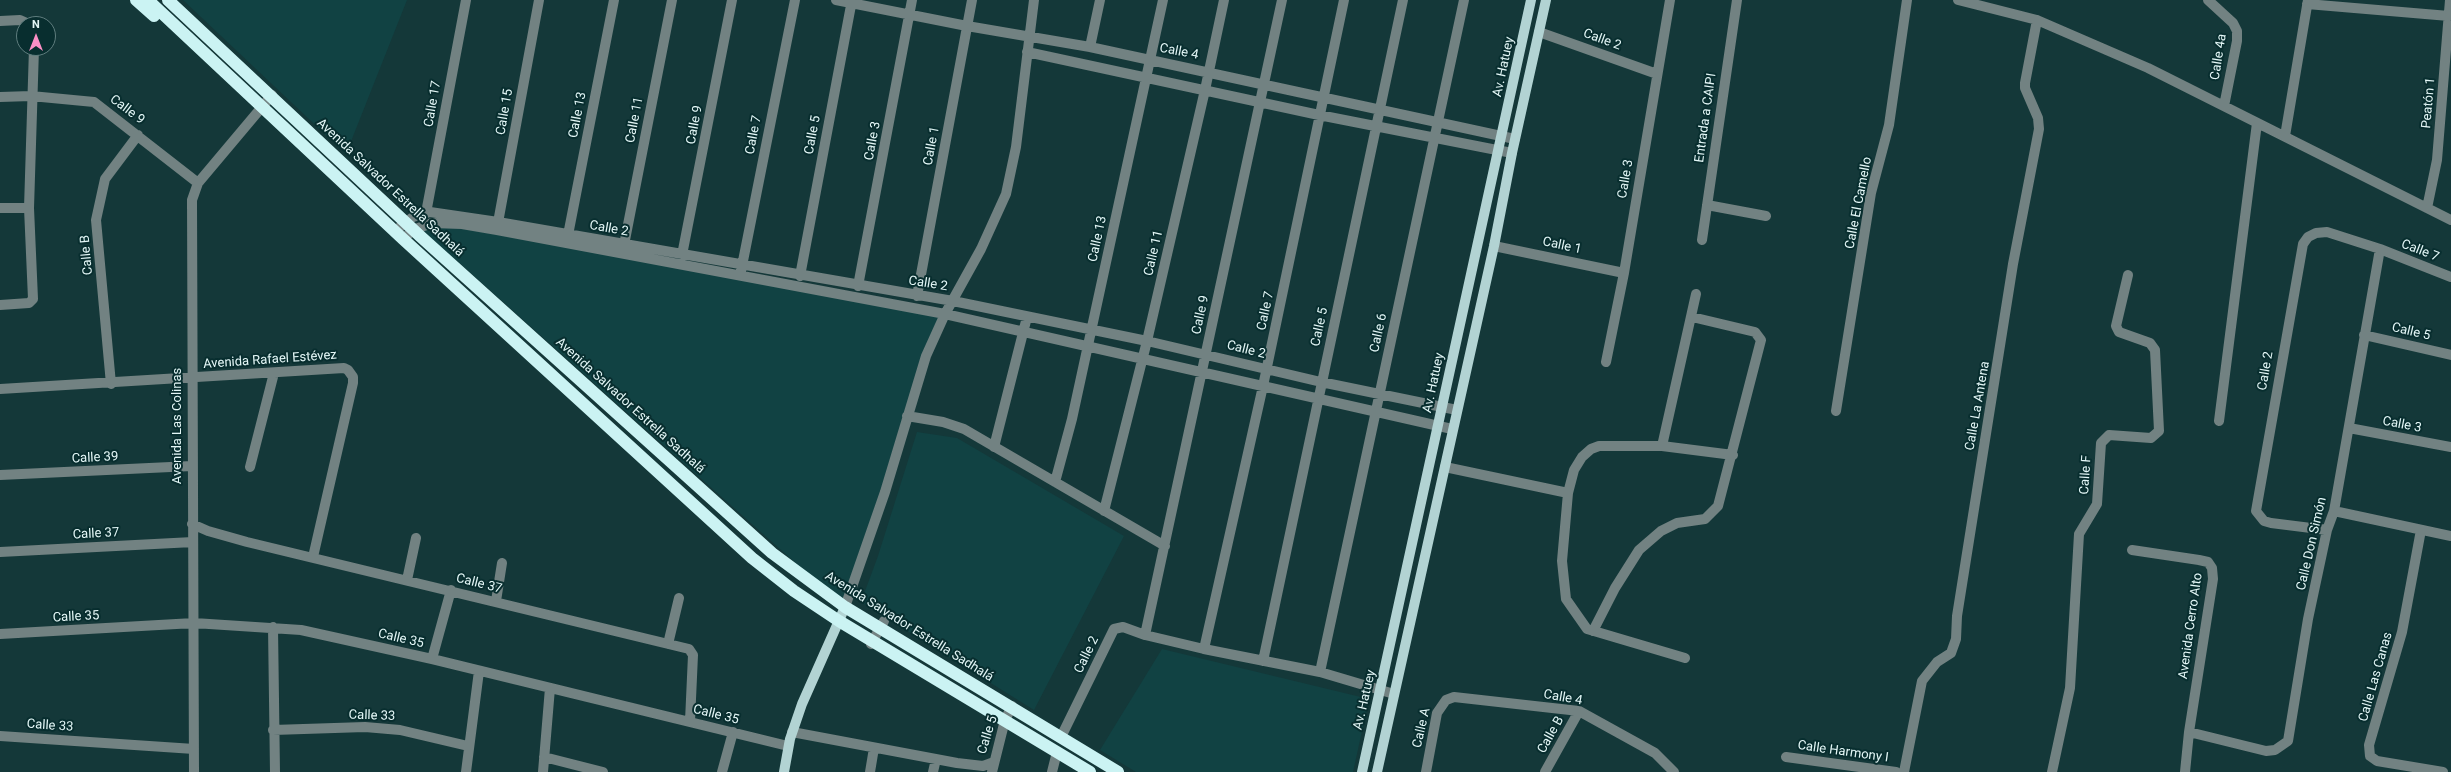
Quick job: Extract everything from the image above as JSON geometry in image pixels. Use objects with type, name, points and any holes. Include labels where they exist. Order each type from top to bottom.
[{"type":"highway","points":[[136,0],[246,99],[262,105]]},
{"type":"highway","name":"Avenida Salvador Estrella Sadhalá","points":[[148,0],[262,105],[399,235],[752,558],[794,591],[839,621],[1090,772]]},
{"type":"highway","name":"Avenida Salvador Estrella Sadhalá","points":[[168,0],[272,95],[409,226],[772,553],[845,607],[1012,706],[1118,772]]},
{"type":"main road","name":"Av. Hatuey","points":[[1362,772],[1531,0]]},
{"type":"main road","name":"Av. Hatuey","points":[[1378,772],[1452,429],[1494,246],[1512,153],[1546,0]]},
{"type":"main road","points":[[784,772],[792,732],[814,674],[845,607]]},
{"type":"street","name":"Calle 17","points":[[426,213],[466,0]]},
{"type":"street","name":"Calle 15","points":[[498,226],[540,0]]},
{"type":"street","name":"Calle 13","points":[[568,235],[614,0]]},
{"type":"street","name":"Calle 11","points":[[624,245],[672,0]]},
{"type":"street","name":"Calle 9","points":[[682,254],[732,0]]},
{"type":"street","name":"Calle 7","points":[[741,270],[795,0]]},
{"type":"street","name":"Calle 4","points":[[836,0],[967,26],[1090,47],[1380,108],[1438,123],[1515,139]]},
{"type":"street","name":"Calle 3","points":[[858,286],[912,0]]},
{"type":"street","name":"Calle 1","points":[[917,296],[972,0]]},
{"type":"street","points":[[845,607],[885,492],[926,356],[945,314],[981,249],[1010,179],[1034,0]]},
{"type":"street","points":[[1090,47],[1100,0]]},
{"type":"street","name":"Calle 13","points":[[1055,482],[1072,419],[1163,0]]},
{"type":"street","name":"Calle 11","points":[[1104,510],[1143,359],[1206,90],[1224,0]]},
{"type":"street","name":"Calle 9","points":[[1145,635],[1282,0]]},
{"type":"street","name":"Calle 7","points":[[1204,649],[1267,369],[1322,96],[1344,0]]},
{"type":"street","name":"Calle 5","points":[[1263,661],[1403,0]]},
{"type":"street","name":"Calle 6","points":[[1320,672],[1464,0]]},
{"type":"street","name":"Calle 3","points":[[1606,362],[1624,273],[1670,0]]},
{"type":"street","name":"Entrada a CAIPI","points":[[1702,240],[1737,0]]},
{"type":"street","name":"Calle El Camello","points":[[1836,411],[1871,193],[1889,125],[1907,0]]},
{"type":"street","points":[[1958,0],[2037,20],[2148,68],[2451,220]]},
{"type":"street","name":"Calle 4a","points":[[2208,0],[2232,23],[2237,31],[2237,41],[2224,106]]},
{"type":"street","name":"Peatón 1","points":[[2427,208],[2437,160],[2447,98],[2450,0]]},
{"type":"street","name":"Calle 5","points":[[800,276],[852,2]]},
{"type":"street","points":[[2285,136],[2308,2],[2449,16]]},
{"type":"street","points":[[0,21],[16,20]]},
{"type":"street","name":"Calle La Antena","points":[[1904,772],[1922,681],[1937,662],[1951,653],[1956,639],[1957,616],[2013,264],[2039,129],[2038,118],[2025,88],[2037,20]]},
{"type":"street","name":"Calle 2","points":[[1539,32],[1657,74]]},
{"type":"street","points":[[1028,52],[1375,127],[1512,153]]},
{"type":"street","points":[[0,305],[32,302],[29,208],[31,96],[34,56]]},
{"type":"street","name":"Avenida Las Colinas","points":[[194,772],[191,206],[198,183],[262,105],[272,95]]},
{"type":"street","name":"Calle 9","points":[[0,97],[31,96],[94,102],[198,183]]},
{"type":"street","points":[[2219,421],[2257,123]]},
{"type":"street","name":"Calle B","points":[[111,384],[96,220],[105,179],[138,136]]},
{"type":"street","points":[[1707,205],[1766,216]]},
{"type":"street","points":[[0,208],[29,208]]},
{"type":"street","name":"Calle 2","points":[[399,235],[426,213],[440,212],[498,226],[741,270],[800,276],[953,301],[1147,341],[1321,382],[1457,410]]},
{"type":"street","name":"Calle 2","points":[[409,226],[441,223],[498,226],[568,235],[682,254],[741,270],[888,304],[945,314],[1023,333],[1201,371],[1452,429]]},
{"type":"street","name":"Calle 2","points":[[2327,530],[2271,523],[2264,521],[2256,510],[2300,252],[2308,237],[2316,233],[2327,232],[2380,249]]},
{"type":"street","name":"Calle 1","points":[[1494,246],[1624,273]]},
{"type":"street","name":"Calle 7","points":[[2380,249],[2451,277]]},
{"type":"street","name":"Calle Don Simón","points":[[2188,732],[2266,751],[2275,750],[2288,741],[2308,619],[2327,530],[2334,511],[2380,249]]},
{"type":"street","name":"Calle F","points":[[2052,772],[2070,688],[2079,534],[2097,504],[2101,443],[2109,435],[2151,438],[2159,431],[2155,350],[2150,343],[2119,332],[2116,326],[2128,275]]},
{"type":"street","points":[[888,304],[891,292]]},
{"type":"street","points":[[1662,446],[1696,294]]},
{"type":"street","points":[[1593,631],[1615,588],[1639,550],[1668,527],[1705,519],[1713,513],[1718,506],[1733,455],[1760,346],[1760,336],[1756,332],[1692,316]]},
{"type":"street","points":[[994,447],[1027,317]]},
{"type":"street","name":"Calle 5","points":[[2364,335],[2451,355]]},
{"type":"street","name":"Avenida Rafael Estévez","points":[[0,389],[111,384],[344,368],[348,370],[353,377],[314,557]]},
{"type":"street","points":[[250,467],[274,373]]},
{"type":"street","points":[[907,416],[953,425],[994,447],[1165,546]]},
{"type":"street","name":"Calle 3","points":[[2349,428],[2451,447]]},
{"type":"street","points":[[1685,658],[1587,629],[1566,599],[1562,562],[1568,493],[1574,470],[1582,457],[1592,449],[1599,446],[1662,446],[1733,455]]},
{"type":"street","name":"Calle 39","points":[[0,475],[192,466]]},
{"type":"street","points":[[1445,467],[1568,493]]},
{"type":"street","points":[[2334,511],[2451,536]]},
{"type":"street","name":"Calle 37","points":[[192,524],[221,535],[689,649],[693,655],[690,721]]},
{"type":"street","name":"Calle Las Canas","points":[[2421,530],[2402,632],[2369,745],[2370,756],[2376,761],[2443,772]]},
{"type":"street","points":[[407,580],[416,538]]},
{"type":"street","name":"Calle 37","points":[[0,552],[193,542]]},
{"type":"street","name":"Avenida Cerro Alto","points":[[2132,550],[2208,562],[2212,568],[2213,579],[2188,732],[2185,772]]},
{"type":"street","points":[[496,601],[502,563]]},
{"type":"street","points":[[432,659],[451,590]]},
{"type":"street","points":[[668,644],[679,598]]},
{"type":"street","points":[[871,644],[884,621]]},
{"type":"street","name":"Calle 35","points":[[0,634],[194,623],[273,627],[328,635],[432,659],[788,746]]},
{"type":"street","points":[[273,627],[275,772]]},
{"type":"street","name":"Calle 2","points":[[1061,737],[1114,629],[1123,627],[1145,635],[1204,649],[1320,672],[1394,694]]},
{"type":"street","points":[[466,772],[468,746],[479,671]]},
{"type":"street","points":[[543,772],[550,688]]},
{"type":"street","name":"Calle 4","points":[[1454,697],[1579,711],[1655,753],[1674,772]]},
{"type":"street","name":"Calle A","points":[[1426,772],[1437,712],[1446,700],[1454,697]]},
{"type":"street","name":"Calle 5","points":[[993,767],[1005,720],[1012,706]]},
{"type":"street","name":"Calle B","points":[[1545,772],[1579,711]]},
{"type":"street","name":"Calle 33","points":[[274,730],[365,727],[400,730],[468,746]]},
{"type":"street","points":[[722,772],[732,732]]},
{"type":"street","points":[[792,732],[936,759],[993,767]]},
{"type":"street","name":"Calle 33","points":[[0,736],[194,749]]},
{"type":"street","points":[[870,772],[874,748]]},
{"type":"street","points":[[1052,772],[1057,752]]},
{"type":"street","points":[[544,757],[603,772]]},
{"type":"street","name":"Calle Harmony I","points":[[1786,757],[1896,772]]},
{"type":"street","points":[[933,772],[936,759]]},
{"type":"shaded area","points":[[183,0],[407,0],[346,154]]},
{"type":"shaded area","points":[[432,223],[944,314],[845,607],[419,227]]},
{"type":"shaded area","points":[[917,432],[957,438],[1124,536],[1034,710],[861,602],[878,556]]},
{"type":"shaded area","points":[[1162,649],[1369,699],[1353,772],[1136,772],[1100,750]]}]
